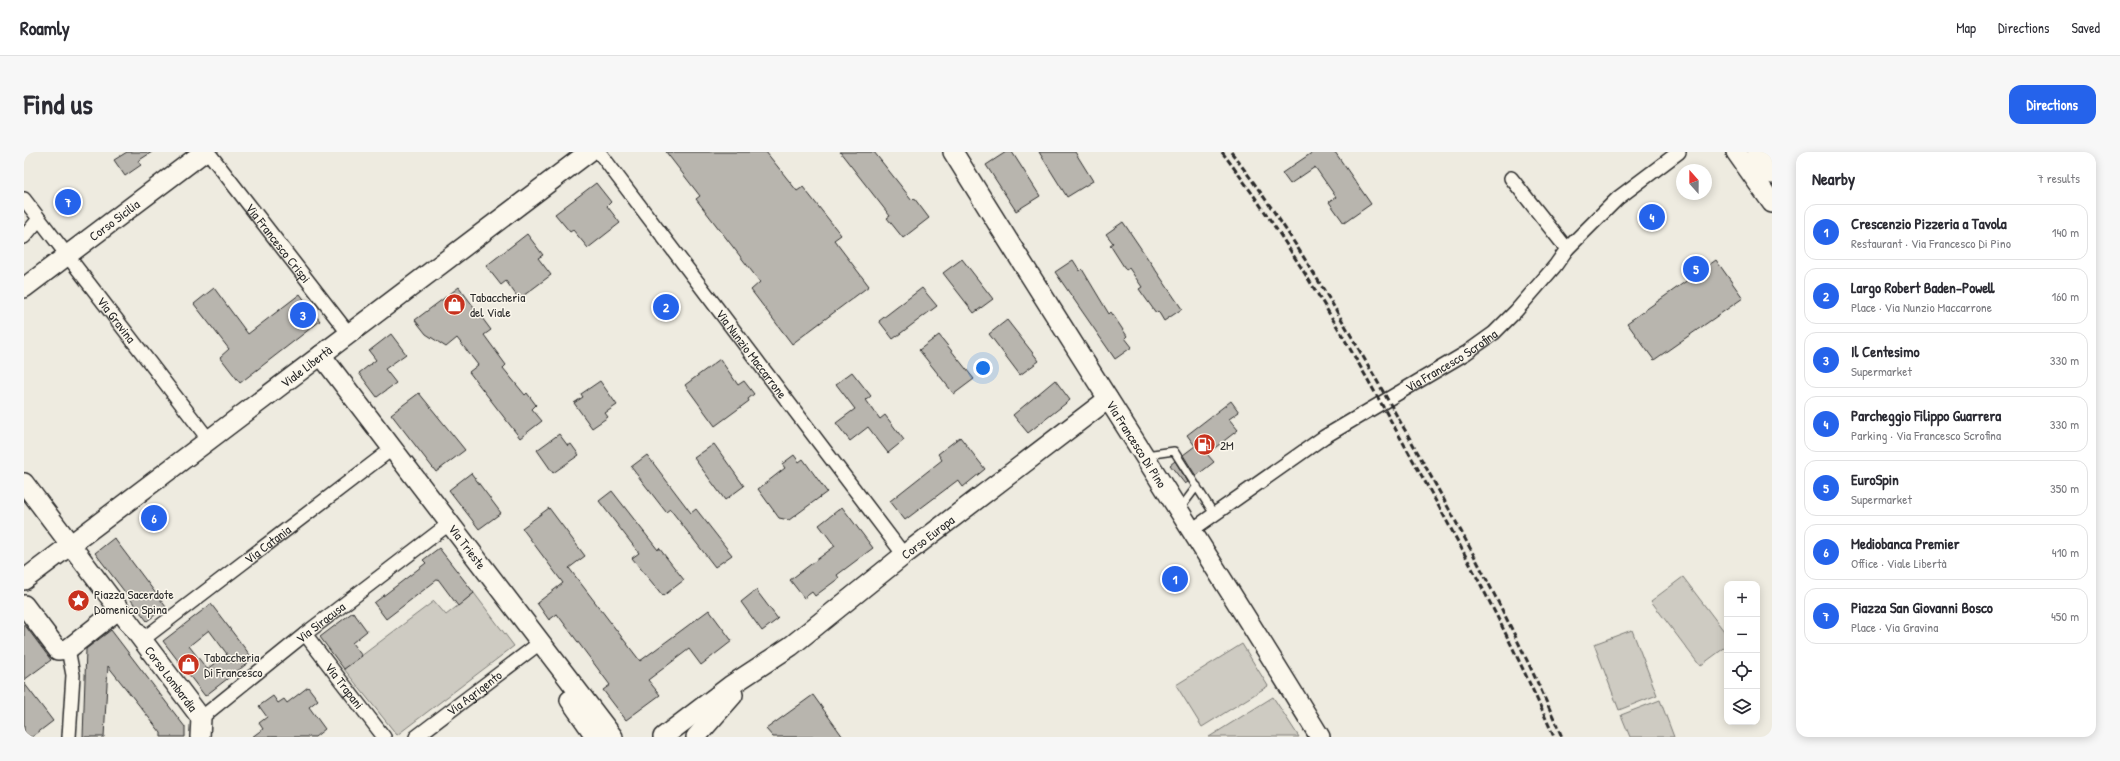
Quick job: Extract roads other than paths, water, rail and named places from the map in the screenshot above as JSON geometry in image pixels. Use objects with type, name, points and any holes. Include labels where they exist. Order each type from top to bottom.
[{"type":"street","name":"Corso Sicilia","points":[[24,288],[204,152]]},
{"type":"street","name":"Via Francesco Crispi","points":[[208,152],[349,334]]},
{"type":"street","name":"Viale Libertà","points":[[24,580],[589,152]]},
{"type":"street","name":"Via Nunzio Maccarrone","points":[[599,152],[904,555]]},
{"type":"street","name":"Via Francesco Di Pino","points":[[953,152],[1192,530],[1320,737]]},
{"type":"street","name":"Via Francesco Scrofina","points":[[1192,530],[1324,436],[1466,353],[1494,332],[1516,311],[1555,266],[1567,249],[1618,198],[1679,152]]},
{"type":"street","points":[[1736,152],[1772,203]]},
{"type":"street","points":[[1757,152],[1772,174]]},
{"type":"street","points":[[1511,178],[1567,249]]},
{"type":"street","name":"Via Gravina","points":[[24,199],[66,256],[209,440]]},
{"type":"street","points":[[24,237],[39,219]]},
{"type":"street","name":"Via Trieste","points":[[317,358],[537,646],[614,737]]},
{"type":"street","name":"Corso Europa","points":[[770,660],[904,555],[1108,399]]},
{"type":"street","name":"Via Catania","points":[[142,640],[388,451]]},
{"type":"street","name":"Corso Lombardia","points":[[24,483],[201,718],[200,737]]},
{"type":"street","name":"Via Siracusa","points":[[201,718],[305,634],[446,526]]},
{"type":"street","points":[[24,605],[58,650],[69,656],[73,675],[69,737]]},
{"type":"street","points":[[69,656],[118,609]]},
{"type":"street","name":"Via Trapani","points":[[305,634],[384,737]]},
{"type":"street","name":"Via Trieste","points":[[537,646],[596,737]]},
{"type":"street","name":"Via Agrigento","points":[[416,737],[537,646]]},
{"type":"street","points":[[663,737],[730,686],[770,660]]},
{"type":"street","points":[[696,737],[733,694],[770,660]]},
{"type":"lane","points":[[1144,455],[1174,451],[1214,514]]},
{"type":"lane","points":[[1179,510],[1197,486]]},
{"type":"railway","points":[[1222,152],[1247,186],[1294,256],[1359,365],[1442,512],[1481,586],[1519,661],[1554,737]]},
{"type":"railway","points":[[1231,152],[1275,214],[1316,278],[1416,449],[1482,571],[1524,653],[1562,737]]},
{"type":"place","name":"Piazza San Giovanni Bosco","points":[[68,202]]},
{"type":"place","name":"Parcheggio Filippo Guarrera","points":[[1652,217]]},
{"type":"place","name":"EuroSpin","points":[[1696,269]]},
{"type":"place","name":"Tabaccheria del Viale","points":[[455,304]]},
{"type":"place","name":"Largo Robert Baden-Powell","points":[[666,307]]},
{"type":"place","name":"Il Centesimo","points":[[303,315]]},
{"type":"place","name":"2M","points":[[1205,445]]},
{"type":"place","name":"Mediobanca Premier","points":[[154,518]]},
{"type":"place","name":"Crescenzio Pizzeria a Tavola","points":[[1175,579]]},
{"type":"place","name":"Piazza Sacerdote Domenico Spina","points":[[78,601]]},
{"type":"place","name":"Tabaccheria Di Francesco","points":[[189,664]]}]
